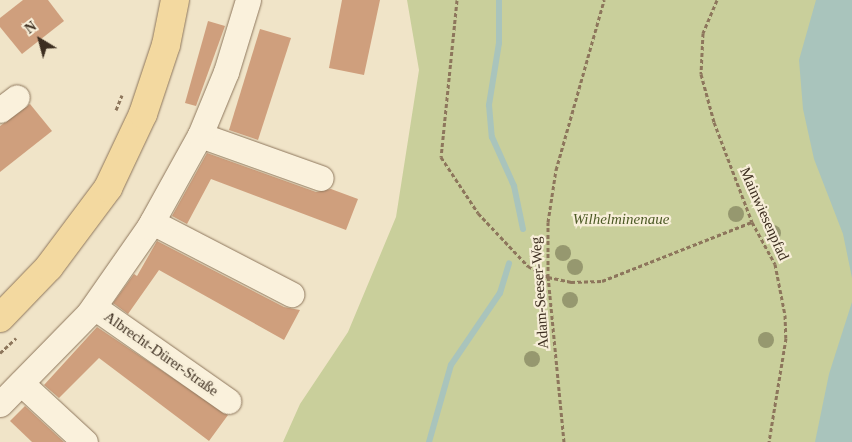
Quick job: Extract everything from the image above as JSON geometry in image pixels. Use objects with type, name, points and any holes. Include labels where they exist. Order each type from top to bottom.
[{"type":"main road","points":[[0,318],[49,267],[108,188],[143,114],[166,45],[175,0]]},
{"type":"street","name":"Albrecht-Dürer-Straße","points":[[0,404],[94,307],[152,222],[200,134],[226,72],[248,0]]},
{"type":"street","points":[[200,134],[321,178]]},
{"type":"street","points":[[152,222],[291,294]]},
{"type":"street","name":"Albrecht-Dürer-Straße","points":[[94,307],[228,401]]},
{"type":"street","points":[[21,383],[85,442]]},
{"type":"path","points":[[457,0],[441,157],[449,174],[505,245],[548,277],[571,282],[602,281],[752,222]]},
{"type":"path","name":"Adam-Seeser-Weg","points":[[564,442],[548,277],[548,222],[556,170],[604,0]]},
{"type":"path","name":"Mainwiesenpfad","points":[[717,0],[703,33],[701,74],[714,122],[752,222],[775,264],[785,315],[786,338],[769,442]]},
{"type":"path","points":[[114,115],[124,89]]},
{"type":"green space","name":"Wilhelminenaue","points":[[407,0],[852,0],[852,442],[283,442],[300,404],[348,332],[396,217],[419,70]]},
{"type":"water","points":[[816,0],[852,0],[852,278],[843,234],[814,159],[803,109],[799,60]]},
{"type":"water","points":[[852,302],[852,442],[815,442],[829,374]]},
{"type":"building","points":[[23,0],[48,0],[64,21],[22,54],[0,27],[0,18]]},
{"type":"building","points":[[342,0],[380,0],[364,75],[329,68]]},
{"type":"building","points":[[208,21],[225,26],[196,106],[185,103]]},
{"type":"building","points":[[260,29],[291,38],[258,140],[229,130]]},
{"type":"building","points":[[30,104],[52,131],[0,172],[0,126]]},
{"type":"building","points":[[207,153],[316,192],[331,189],[358,199],[346,230],[211,179],[187,224],[172,216]]},
{"type":"building","points":[[157,241],[284,307],[300,310],[284,340],[159,270],[128,314],[113,303],[134,274],[137,276]]},
{"type":"building","points":[[97,327],[228,415],[209,441],[99,358],[59,398],[44,385]]},
{"type":"building","points":[[25,406],[64,442],[32,442],[10,421]]},
{"type":"waterway","points":[[499,0],[499,43],[489,105],[492,137],[514,186],[523,229]]},
{"type":"waterway","points":[[429,442],[451,365],[500,293],[509,263]]}]
